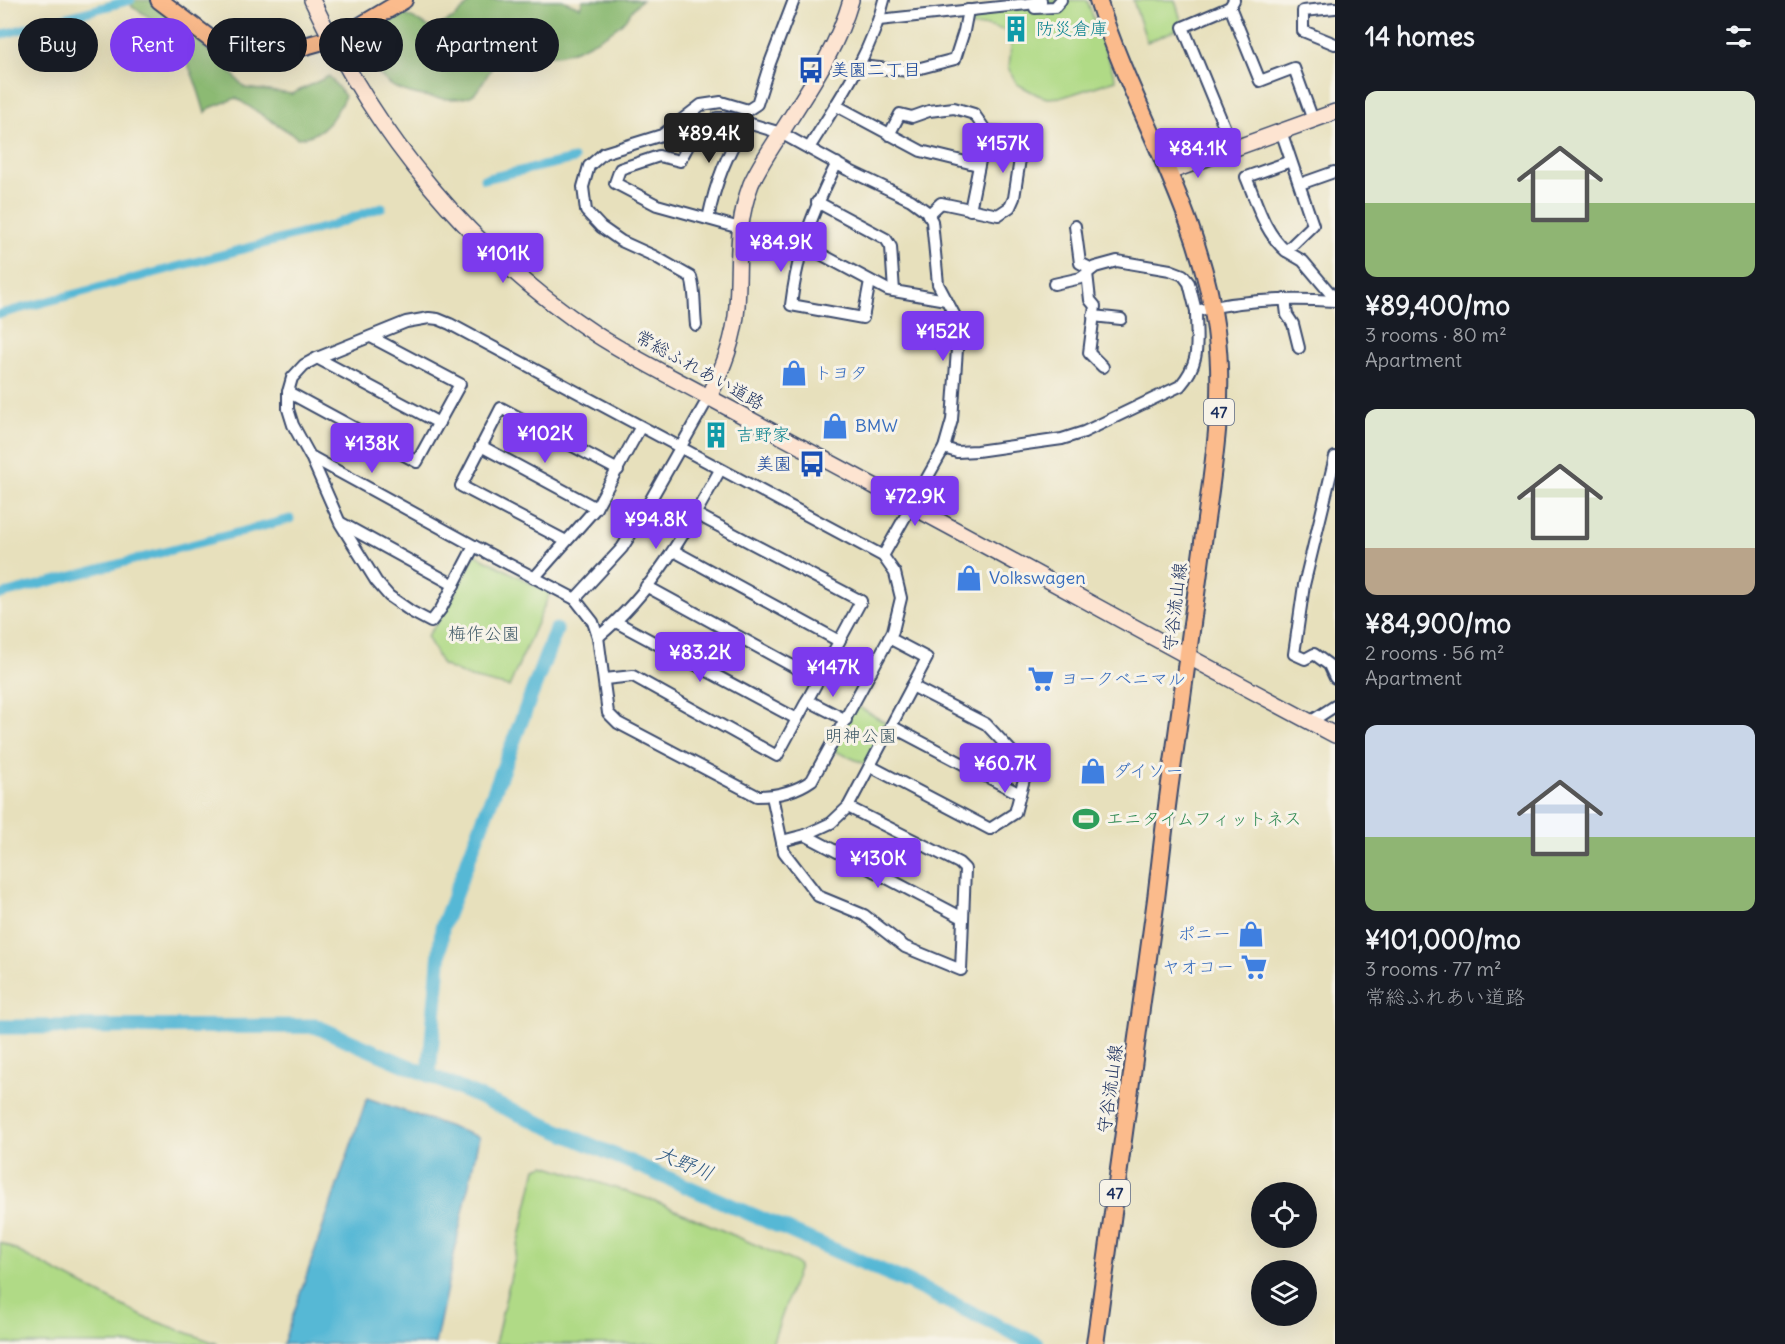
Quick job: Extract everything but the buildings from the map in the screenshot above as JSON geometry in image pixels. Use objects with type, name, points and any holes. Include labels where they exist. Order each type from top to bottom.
[{"type":"main road","points":[[159,0],[225,50],[246,59],[259,58],[319,42]]},
{"type":"main road","points":[[374,18],[404,0]]},
{"type":"main road","name":"守谷流山線","points":[[1095,1344],[1166,809],[1189,658],[1219,419],[1218,354],[1204,309],[1195,237],[1111,38],[1098,0]]},
{"type":"street","name":"常総ふれあい道路","points":[[312,0],[320,18]]},
{"type":"street","points":[[696,325],[693,308],[695,289],[691,277],[601,227],[586,211],[583,187],[590,166],[603,153],[662,135],[701,105],[721,102],[748,110],[757,104],[794,0]]},
{"type":"street","points":[[575,599],[622,548],[709,397],[727,357],[736,322],[740,228],[752,183],[831,51],[851,0]]},
{"type":"street","points":[[808,148],[860,66],[879,20],[884,0]]},
{"type":"street","points":[[879,20],[1037,2],[1036,9],[1055,8],[1061,0]]},
{"type":"street","points":[[1233,148],[1183,27],[1232,4],[1260,81],[1294,68],[1312,120]]},
{"type":"street","points":[[1335,8],[1303,11],[1303,31],[1335,45]]},
{"type":"street","points":[[860,66],[909,71],[955,58],[968,10]]},
{"type":"street","name":"常総ふれあい道路","points":[[350,72],[369,104],[413,166],[457,217],[498,258],[542,295],[598,336],[1335,735]]},
{"type":"street","points":[[835,105],[921,152],[978,165]]},
{"type":"street","points":[[889,135],[900,114],[912,117],[929,111],[954,108],[974,114],[986,131],[970,210]]},
{"type":"street","points":[[1169,172],[1335,112]]},
{"type":"street","points":[[740,228],[657,205],[615,183],[620,169],[659,156],[680,161],[696,131],[717,118],[731,118],[781,133],[911,200],[928,214],[932,221],[938,284],[955,316],[958,335],[952,420],[944,448],[883,556]]},
{"type":"street","points":[[708,219],[715,184],[729,151],[746,122]]},
{"type":"street","points":[[928,214],[941,203],[998,214],[1010,207],[1014,198],[1024,134],[986,131]]},
{"type":"street","points":[[1281,131],[1313,225],[1286,251]]},
{"type":"street","points":[[1291,161],[1246,177],[1265,224],[1275,241],[1303,261],[1335,300]]},
{"type":"street","points":[[837,163],[818,202],[802,244],[791,305],[863,318],[870,282]]},
{"type":"street","points":[[1300,184],[1335,172]]},
{"type":"street","points":[[818,202],[886,239],[891,247],[894,291]]},
{"type":"street","points":[[1075,226],[1080,263],[1090,271]]},
{"type":"street","points":[[802,244],[870,282],[894,291],[946,300]]},
{"type":"street","points":[[944,448],[957,452],[977,451],[1062,439],[1084,432],[1180,386],[1190,374],[1195,364],[1204,309],[1183,275],[1170,270],[1117,261],[1090,271],[1081,278],[1054,284]]},
{"type":"street","points":[[1090,271],[1090,300],[1095,306],[1089,353],[1102,367]]},
{"type":"street","points":[[1204,309],[1285,299],[1335,300]]},
{"type":"street","points":[[1285,299],[1287,315],[1293,324],[1299,348]]},
{"type":"street","points":[[1093,316],[1121,319]]},
{"type":"street","points":[[310,456],[575,599],[593,622],[598,637],[608,713],[618,723],[757,796],[789,792],[812,780],[889,638],[897,618],[901,598],[895,573],[883,556],[438,319],[412,321],[304,365],[292,378],[288,392],[288,409],[293,425],[310,456],[340,523],[376,581],[389,596],[431,622],[441,609],[474,546]]},
{"type":"street","points":[[288,392],[417,462],[460,384],[371,337]]},
{"type":"street","points":[[317,358],[439,423]]},
{"type":"street","points":[[566,541],[461,486],[501,408],[618,470]]},
{"type":"street","points":[[534,578],[596,508],[640,428]]},
{"type":"street","points":[[481,446],[596,508]]},
{"type":"street","points":[[1335,457],[1304,585],[1294,654],[1305,659],[1314,654],[1329,665],[1335,678]]},
{"type":"street","points":[[598,637],[616,622],[674,551],[720,470]]},
{"type":"street","points":[[605,679],[633,676],[777,756],[861,601],[696,514]]},
{"type":"street","points":[[340,523],[454,585]]},
{"type":"street","points":[[674,551],[839,641]]},
{"type":"street","points":[[646,585],[818,680]]},
{"type":"street","points":[[616,622],[797,719]]},
{"type":"street","points":[[782,841],[805,835],[831,823],[848,807],[927,658],[889,638]]},
{"type":"street","points":[[870,766],[990,829],[1015,813],[1027,768],[986,724],[912,686]]},
{"type":"street","points":[[807,700],[846,720]]},
{"type":"street","points":[[1310,722],[1335,706]]},
{"type":"street","points":[[891,726],[1020,794]]},
{"type":"street","points":[[771,796],[784,852],[818,896],[864,915],[904,947],[961,970],[965,869],[960,863],[848,807]]},
{"type":"street","points":[[805,835],[963,918]]},
{"type":"green space","points":[[130,0],[151,0],[172,18],[150,18],[132,7]]},
{"type":"green space","points":[[473,0],[562,0],[580,7],[583,0],[642,0],[615,29],[587,45],[559,55],[559,18],[454,18]]},
{"type":"green space","points":[[1046,0],[1087,0],[1116,80],[1063,97],[1047,98],[1038,95],[1017,84],[1009,69],[1012,32],[987,26],[970,27],[971,14]]},
{"type":"green space","points":[[1133,0],[1175,0],[1183,27],[1147,42]]},
{"type":"green space","points":[[398,11],[415,20],[415,72],[489,72],[474,94],[458,99],[447,99],[413,93],[396,88],[376,72],[403,72],[403,18],[388,18]]},
{"type":"green space","points":[[195,38],[207,49],[207,72],[231,72],[245,88],[292,94],[329,76],[345,96],[328,124],[315,134],[298,138],[236,98],[210,108],[205,113],[191,72],[195,72]]},
{"type":"green space","name":"梅作公園","points":[[475,554],[550,593],[509,687],[471,678],[442,665],[427,636],[448,606]]},
{"type":"green space","name":"明神公園","points":[[854,704],[891,726],[870,766],[830,749]]},
{"type":"green space","points":[[545,1165],[655,1201],[795,1262],[799,1267],[772,1344],[495,1344],[536,1168]]},
{"type":"green space","points":[[0,1242],[144,1317],[218,1344],[0,1344]]},
{"type":"water","points":[[367,1098],[479,1137],[435,1344],[283,1344]]},
{"type":"waterway","points":[[0,35],[131,0]]},
{"type":"waterway","points":[[484,179],[574,159]]},
{"type":"waterway","points":[[0,314],[330,226],[382,207]]},
{"type":"waterway","points":[[0,595],[290,519]]},
{"type":"waterway","points":[[429,1075],[442,928],[556,630]]},
{"type":"waterway","name":"大野川","points":[[0,1027],[315,1026],[908,1282],[1036,1344]]},
{"type":"place","name":"防災倉庫","points":[[1016,29]]},
{"type":"place","name":"美園二丁目","points":[[811,70]]},
{"type":"place","name":"トヨタ","points":[[794,373]]},
{"type":"place","name":"BMW","points":[[835,426]]},
{"type":"place","name":"吉野家","points":[[716,435]]},
{"type":"place","name":"美園","points":[[812,464]]},
{"type":"place","name":"Volkswagen","points":[[969,578]]},
{"type":"place","name":"ヨークベニマル","points":[[1041,679]]},
{"type":"place","name":"ダイソー","points":[[1093,771]]},
{"type":"place","name":"エニタイムフィットネス","points":[[1086,819]]},
{"type":"place","name":"ポニー","points":[[1251,934]]},
{"type":"place","name":"ヤオコー","points":[[1254,967]]}]
